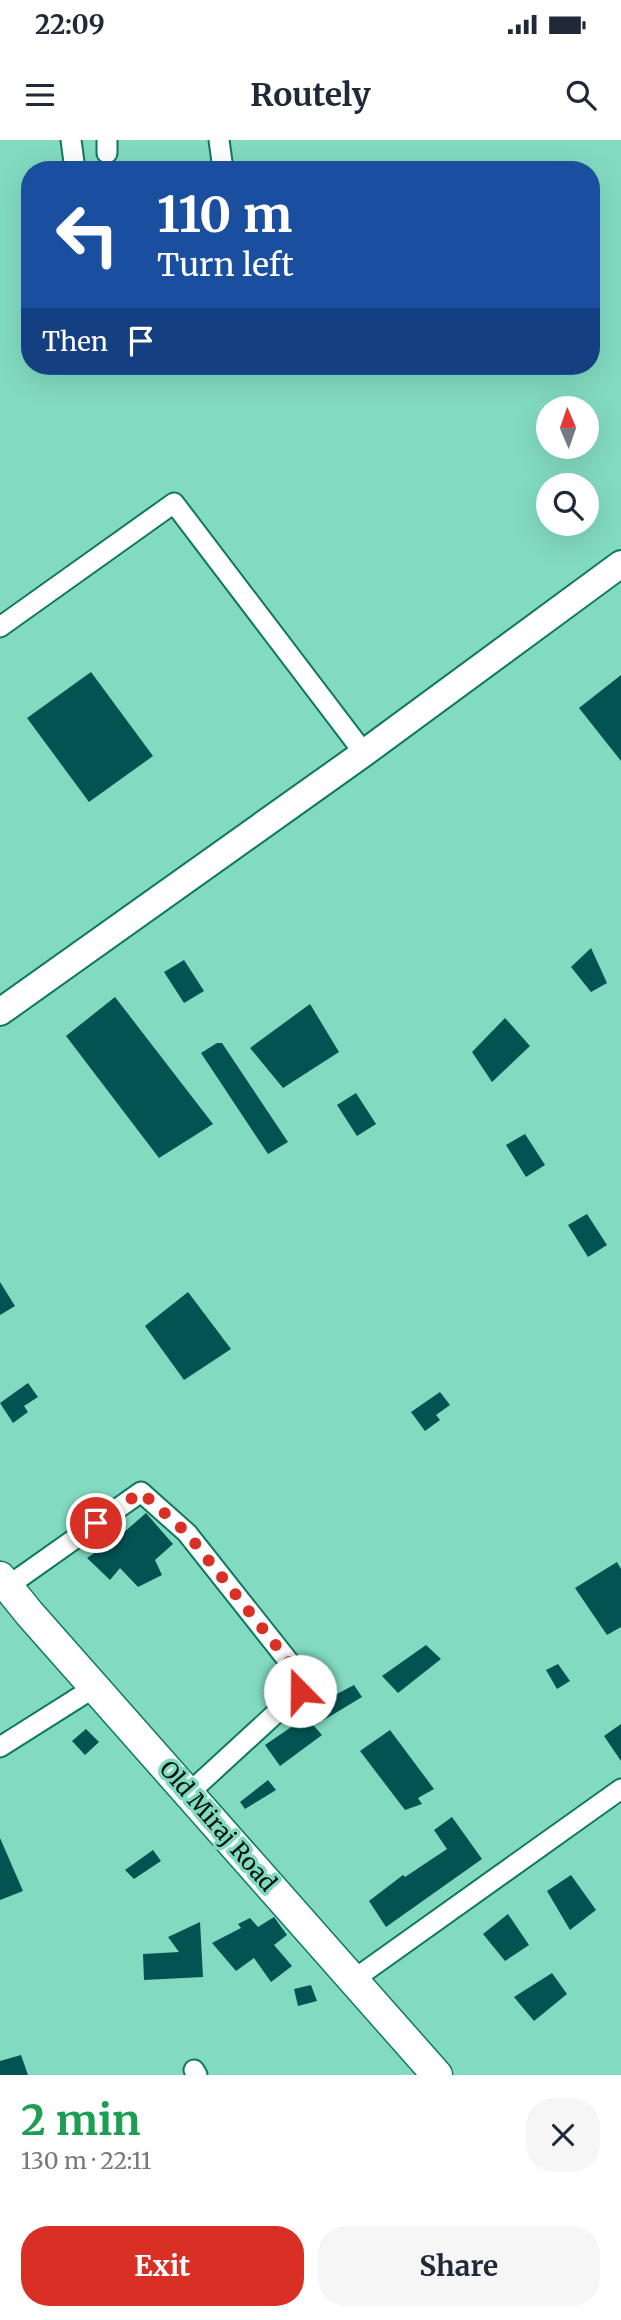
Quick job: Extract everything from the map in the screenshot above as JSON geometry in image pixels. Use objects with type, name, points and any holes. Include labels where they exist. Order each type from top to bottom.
[{"type":"main road","points":[[0,1012],[364,753],[621,564]]},
{"type":"main road","name":"Old Miraj Road","points":[[4,1581],[437,2075]]},
{"type":"street","points":[[71,140],[74,161]]},
{"type":"street","points":[[219,140],[222,161]]},
{"type":"street","points":[[0,626],[174,503],[364,753]]},
{"type":"street","points":[[4,1581],[141,1492],[187,1533],[297,1672],[300,1691],[189,1793]]},
{"type":"street","points":[[0,1747],[95,1687]]},
{"type":"street","points":[[353,1980],[621,1790]]},
{"type":"building","points":[[91,672],[153,756],[89,802],[27,718]]},
{"type":"building","points":[[621,675],[621,761],[579,708]]},
{"type":"building","points":[[591,948],[607,983],[591,992],[571,967]]},
{"type":"building","points":[[184,960],[204,991],[184,1003],[164,972]]},
{"type":"building","points":[[115,997],[213,1124],[159,1158],[66,1036]]},
{"type":"building","points":[[310,1004],[339,1052],[283,1088],[250,1048]]},
{"type":"building","points":[[505,1018],[530,1046],[492,1082],[472,1052]]},
{"type":"building","points":[[217,1043],[222,1043],[288,1142],[268,1154],[201,1053]]},
{"type":"building","points":[[356,1093],[376,1124],[357,1136],[337,1105]]},
{"type":"building","points":[[525,1134],[545,1165],[526,1177],[506,1145]]},
{"type":"building","points":[[587,1214],[607,1245],[588,1257],[568,1225]]},
{"type":"building","points":[[0,1282],[15,1306],[0,1315]]},
{"type":"building","points":[[188,1292],[231,1349],[184,1380],[145,1326]]},
{"type":"building","points":[[28,1383],[38,1397],[24,1406],[28,1412],[13,1423],[0,1403]]},
{"type":"building","points":[[440,1392],[450,1405],[436,1415],[440,1420],[425,1431],[411,1412]]},
{"type":"building","points":[[146,1513],[173,1544],[155,1560],[162,1575],[138,1587],[120,1568],[110,1580],[87,1558],[122,1534]]},
{"type":"building","points":[[617,1562],[621,1569],[621,1627],[607,1635],[575,1588]]},
{"type":"building","points":[[426,1645],[441,1659],[398,1693],[382,1676]]},
{"type":"building","points":[[558,1664],[570,1681],[557,1689],[546,1670]]},
{"type":"building","points":[[354,1685],[362,1697],[314,1726],[322,1735],[280,1766],[265,1745],[322,1706],[320,1703]]},
{"type":"building","points":[[621,1724],[621,1761],[604,1736]]},
{"type":"building","points":[[86,1729],[99,1742],[85,1755],[72,1741]]},
{"type":"building","points":[[390,1730],[434,1789],[418,1798],[422,1804],[405,1810],[360,1751]]},
{"type":"building","points":[[268,1780],[276,1790],[245,1809],[240,1802]]},
{"type":"building","points":[[452,1817],[482,1859],[386,1927],[369,1901],[403,1875],[405,1877],[447,1849],[434,1830]]},
{"type":"building","points":[[0,1838],[23,1891],[0,1900]]},
{"type":"building","points":[[153,1850],[161,1861],[134,1879],[125,1870]]},
{"type":"building","points":[[571,1875],[596,1910],[570,1930],[547,1891]]},
{"type":"building","points":[[508,1914],[529,1945],[505,1961],[483,1934]]},
{"type":"building","points":[[274,1917],[287,1935],[274,1945],[292,1966],[271,1982],[254,1958],[236,1971],[212,1943],[241,1928],[238,1924],[250,1918],[258,1927]]},
{"type":"building","points":[[200,1922],[203,1977],[144,1980],[143,1954],[179,1952],[168,1937]]},
{"type":"building","points":[[552,1973],[567,1994],[534,2021],[514,1997]]},
{"type":"building","points":[[311,1985],[317,2001],[298,2006],[294,1989]]},
{"type":"building","points":[[21,2055],[28,2075],[0,2075],[0,2061]]},
{"type":"route","points":[[96,1523],[141,1492],[187,1533],[297,1672],[300,1691]]}]
